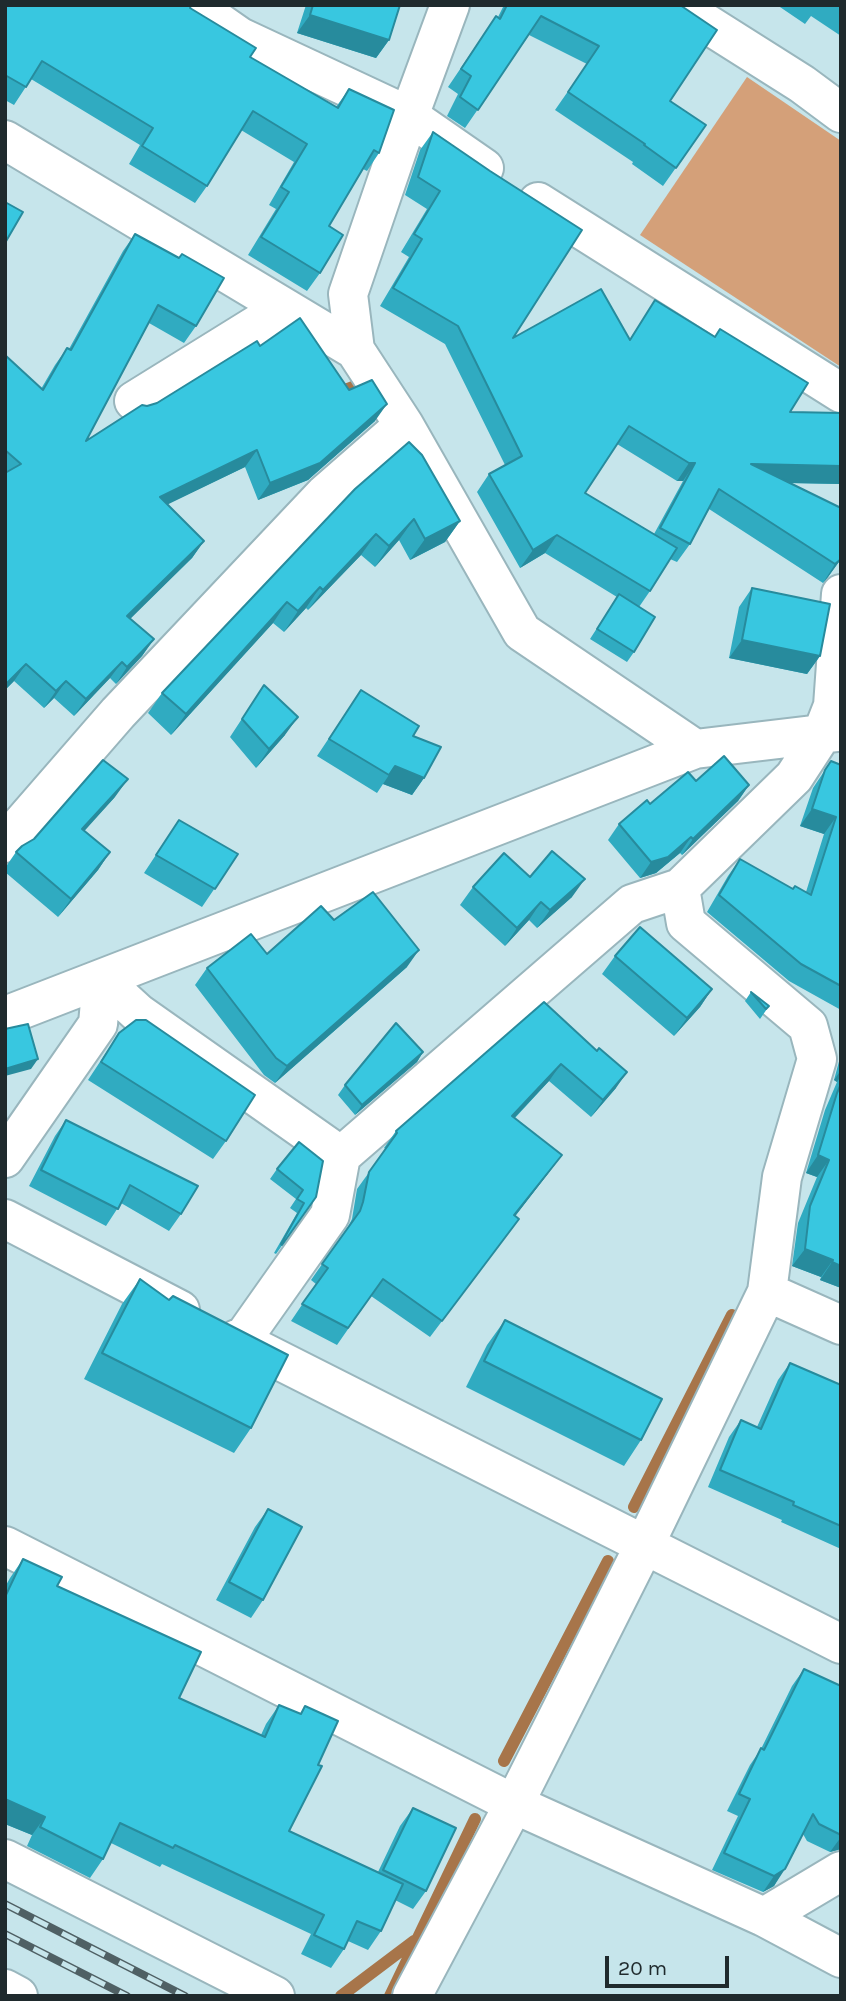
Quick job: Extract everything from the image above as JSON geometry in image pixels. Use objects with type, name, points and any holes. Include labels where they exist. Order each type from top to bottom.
[{"type":"street","points":[[194,5],[240,37],[410,116],[489,171],[841,393]]},
{"type":"street","points":[[450,5],[348,294],[355,350],[404,425],[522,632],[695,749]]},
{"type":"street","points":[[677,5],[802,84],[841,113]]},
{"type":"street","points":[[5,139],[355,350]]},
{"type":"street","points":[[134,401],[284,308]]},
{"type":"street","points":[[5,844],[118,713],[316,504],[404,425]]},
{"type":"street","points":[[241,1342],[330,1214],[341,1156],[632,904],[680,888],[794,777],[831,733],[841,594]]},
{"type":"street","points":[[5,1016],[695,749],[831,733]]},
{"type":"street","points":[[412,1996],[514,1804],[645,1544],[767,1292],[782,1177],[817,1059],[808,1026],[686,923],[680,888]]},
{"type":"street","points":[[102,980],[138,1013],[341,1156]]},
{"type":"street","points":[[5,1158],[98,1024],[102,980]]},
{"type":"street","points":[[5,1219],[241,1342],[841,1644]]},
{"type":"street","points":[[767,1292],[841,1325]]},
{"type":"street","points":[[5,1546],[514,1804],[764,1917],[841,1958]]},
{"type":"street","points":[[5,1859],[275,1996]]},
{"type":"street","points":[[764,1917],[841,1871]]},
{"type":"street","points":[[5,1989],[18,1996]]},
{"type":"shaded area","points":[[747,77],[841,141],[841,367],[640,235]]},
{"type":"building","points":[[5,5],[191,5],[190,8],[256,48],[250,57],[338,108],[349,89],[394,110],[379,153],[374,150],[329,226],[343,235],[320,273],[261,237],[289,192],[281,187],[307,144],[253,111],[207,186],[142,146],[153,128],[42,61],[26,87],[5,75]]},
{"type":"building","points":[[313,5],[400,5],[389,40],[310,15]]},
{"type":"building","points":[[507,5],[680,5],[717,30],[670,101],[706,125],[676,168],[568,92],[599,46],[541,16],[478,110],[460,97],[471,76],[461,69],[496,16],[500,19]]},
{"type":"building","points":[[433,132],[582,230],[513,338],[601,289],[630,340],[655,300],[715,337],[720,329],[808,383],[790,412],[841,413],[841,466],[751,464],[841,508],[841,559],[835,564],[719,489],[690,544],[660,528],[695,463],[689,463],[629,426],[585,493],[677,548],[650,591],[557,535],[533,550],[489,474],[522,456],[458,326],[393,288],[422,239],[414,234],[440,191],[418,177]]},
{"type":"building","points":[[5,202],[23,212],[5,243]]},
{"type":"building","points":[[135,234],[179,258],[182,254],[224,278],[196,326],[158,305],[86,441],[142,405],[157,403],[257,341],[260,346],[300,318],[349,390],[372,380],[387,404],[320,463],[270,483],[257,450],[160,497],[204,541],[127,616],[154,639],[127,667],[122,662],[86,699],[66,681],[56,691],[26,664],[5,685],[5,473],[21,464],[5,450],[5,355],[43,390],[67,348],[71,350]]},
{"type":"building","points":[[409,442],[422,455],[460,521],[425,539],[414,519],[389,546],[376,534],[323,590],[320,587],[298,611],[287,602],[186,714],[162,693],[355,489]]},
{"type":"building","points":[[752,588],[830,604],[820,656],[742,640]]},
{"type":"building","points":[[619,594],[655,617],[634,652],[597,629]]},
{"type":"building","points":[[264,685],[298,717],[269,749],[242,719]]},
{"type":"building","points":[[361,690],[419,726],[413,736],[441,747],[424,778],[395,766],[389,775],[329,739]]},
{"type":"building","points":[[724,756],[749,785],[693,839],[691,837],[668,857],[651,862],[619,824],[647,800],[650,804],[688,772],[696,781]]},
{"type":"building","points":[[103,760],[128,779],[82,829],[110,852],[71,899],[16,852],[34,839]]},
{"type":"building","points":[[831,761],[841,765],[841,986],[801,964],[719,895],[740,859],[793,889],[795,886],[811,895],[836,817],[812,809],[825,770]]},
{"type":"building","points":[[179,820],[238,854],[215,889],[156,855]]},
{"type":"building","points":[[552,851],[585,879],[550,910],[541,902],[517,928],[473,887],[504,853],[530,877]]},
{"type":"building","points":[[373,892],[419,950],[287,1066],[276,1058],[207,968],[251,934],[267,954],[321,906],[334,920]]},
{"type":"building","points":[[640,927],[712,989],[687,1018],[615,956]]},
{"type":"building","points":[[751,992],[769,1006],[766,1009]]},
{"type":"building","points":[[544,1002],[597,1051],[599,1048],[627,1072],[603,1100],[561,1064],[512,1116],[562,1155],[514,1215],[519,1219],[442,1321],[383,1279],[348,1328],[302,1304],[328,1268],[322,1264],[360,1211],[369,1172],[396,1131]]},
{"type":"building","points":[[136,1020],[146,1020],[255,1095],[226,1141],[101,1062],[119,1033]]},
{"type":"building","points":[[396,1023],[423,1052],[362,1105],[345,1085]]},
{"type":"building","points":[[28,1024],[38,1059],[5,1069],[5,1029]]},
{"type":"building","points":[[841,1084],[841,1266],[805,1249],[810,1206],[829,1160],[818,1155]]},
{"type":"building","points":[[66,1120],[198,1186],[181,1214],[130,1185],[118,1209],[41,1170]]},
{"type":"building","points":[[299,1142],[323,1161],[316,1197],[282,1245],[304,1203],[297,1199],[303,1190],[277,1169]]},
{"type":"building","points":[[140,1279],[169,1300],[173,1296],[288,1355],[251,1428],[102,1353]]},
{"type":"building","points":[[505,1320],[662,1399],[641,1440],[484,1361]]},
{"type":"building","points":[[790,1363],[841,1385],[841,1526],[720,1470],[741,1420],[761,1429]]},
{"type":"building","points":[[268,1509],[302,1527],[263,1600],[229,1582]]},
{"type":"building","points":[[23,1559],[62,1577],[57,1586],[201,1652],[179,1698],[265,1737],[279,1705],[301,1714],[305,1706],[338,1721],[318,1765],[322,1766],[289,1831],[403,1884],[381,1931],[357,1921],[344,1949],[314,1935],[324,1915],[175,1845],[173,1848],[120,1823],[103,1859],[40,1827],[45,1817],[5,1799],[5,1597]]},
{"type":"building","points":[[804,1669],[841,1686],[841,1835],[819,1824],[813,1814],[785,1869],[774,1876],[724,1853],[750,1799],[739,1794]]},
{"type":"building","points":[[413,1808],[456,1828],[426,1891],[383,1870]]},
{"type":"waterway","points":[[332,395],[355,386]]},
{"type":"waterway","points":[[634,1507],[732,1315]]},
{"type":"waterway","points":[[504,1761],[608,1561]]},
{"type":"waterway","points":[[390,1996],[475,1819]]},
{"type":"waterway","points":[[341,1996],[414,1941]]},
{"type":"railway","points":[[5,1904],[185,1996]]},
{"type":"railway","points":[[5,1934],[127,1996]]}]
